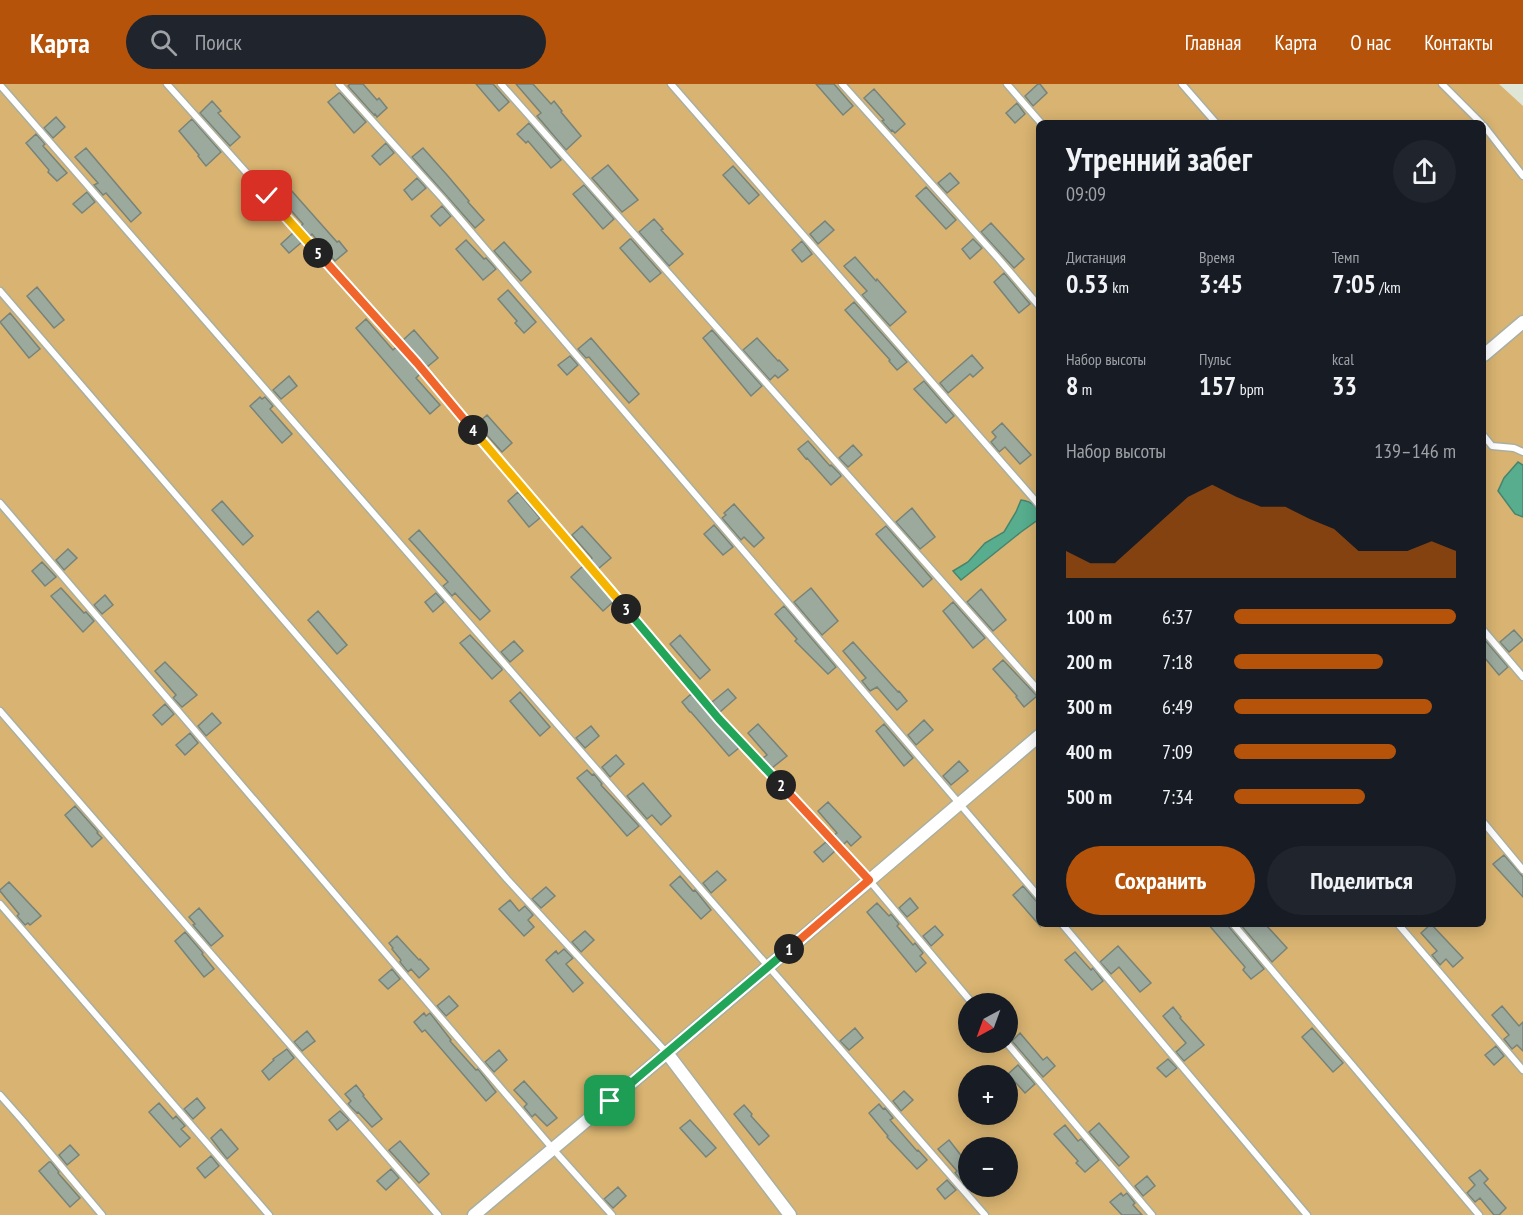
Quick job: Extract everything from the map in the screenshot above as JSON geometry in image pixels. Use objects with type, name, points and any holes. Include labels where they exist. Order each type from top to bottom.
[{"type":"street","points":[[1486,353],[1523,322]]},
{"type":"street","points":[[474,1215],[1036,738]]},
{"type":"street","points":[[667,1053],[790,1215]]},
{"type":"lane","points":[[0,84],[985,1215]]},
{"type":"lane","points":[[167,84],[417,363],[719,719],[869,880],[964,993]]},
{"type":"lane","points":[[339,84],[442,198],[1036,893]]},
{"type":"lane","points":[[501,84],[1036,687]]},
{"type":"lane","points":[[671,84],[1036,501]]},
{"type":"lane","points":[[842,84],[1036,302]]},
{"type":"lane","points":[[1008,84],[1038,120]]},
{"type":"lane","points":[[1182,84],[1213,120]]},
{"type":"lane","points":[[1442,84],[1477,120]]},
{"type":"lane","points":[[1486,130],[1523,176]]},
{"type":"lane","points":[[0,291],[507,879],[667,1053]]},
{"type":"lane","points":[[1486,438],[1492,446],[1514,448],[1523,452]]},
{"type":"lane","points":[[0,503],[612,1215]]},
{"type":"lane","points":[[1486,633],[1523,676]]},
{"type":"lane","points":[[0,711],[438,1215]]},
{"type":"lane","points":[[1486,825],[1523,870]]},
{"type":"lane","points":[[0,904],[269,1215]]},
{"type":"lane","points":[[1065,927],[1307,1215]]},
{"type":"lane","points":[[1236,927],[1479,1215]]},
{"type":"lane","points":[[1401,927],[1523,1070]]},
{"type":"lane","points":[[1015,1053],[1152,1215]]},
{"type":"lane","points":[[0,1095],[102,1215]]},
{"type":"shaded area","points":[[0,84],[1499,84],[1523,106],[1523,1215],[0,1215]]},
{"type":"shaded area","points":[[1518,462],[1523,465],[1523,517],[1515,514],[1498,491],[1504,478]]},
{"type":"shaded area","points":[[1021,500],[1029,502],[1036,509],[1036,521],[961,580],[953,571],[968,562],[985,543],[1004,532]]},
{"type":"building","points":[[363,84],[387,108],[377,117],[348,86]]},
{"type":"building","points":[[476,84],[493,84],[509,102],[499,111]]},
{"type":"building","points":[[516,84],[533,84],[551,104],[554,101],[581,136],[566,150],[537,116],[541,113]]},
{"type":"building","points":[[816,84],[834,84],[853,106],[843,115]]},
{"type":"building","points":[[1038,84],[1047,93],[1033,106],[1025,96]]},
{"type":"building","points":[[874,89],[905,124],[895,133],[864,98]]},
{"type":"building","points":[[339,93],[366,122],[354,133],[328,102]]},
{"type":"building","points":[[212,101],[221,111],[218,113],[240,137],[230,146],[200,113]]},
{"type":"building","points":[[1017,103],[1025,114],[1015,123],[1006,113]]},
{"type":"building","points":[[56,117],[65,127],[53,138],[44,128]]},
{"type":"building","points":[[192,119],[221,152],[206,166],[179,131]]},
{"type":"building","points":[[529,123],[561,160],[551,168],[528,141],[526,143],[517,134]]},
{"type":"building","points":[[36,134],[45,144],[43,146],[67,173],[57,181],[26,143]]},
{"type":"building","points":[[386,143],[394,153],[380,165],[372,156]]},
{"type":"building","points":[[86,148],[141,213],[131,222],[106,193],[103,195],[94,185],[98,183],[75,157]]},
{"type":"building","points":[[423,148],[484,220],[475,228],[412,157]]},
{"type":"building","points":[[608,165],[638,200],[622,212],[592,178]]},
{"type":"building","points":[[733,166],[759,195],[749,204],[723,175]]},
{"type":"building","points":[[950,173],[959,183],[947,193],[938,183]]},
{"type":"building","points":[[417,178],[426,188],[412,200],[404,190]]},
{"type":"building","points":[[584,185],[614,219],[603,229],[573,194]]},
{"type":"building","points":[[926,187],[956,220],[946,229],[916,196]]},
{"type":"building","points":[[290,189],[347,251],[335,261],[312,234],[310,236],[301,226],[303,224],[280,198]]},
{"type":"building","points":[[87,192],[95,202],[82,213],[73,204]]},
{"type":"building","points":[[442,206],[451,216],[440,226],[431,216]]},
{"type":"building","points":[[654,219],[683,254],[669,266],[639,232]]},
{"type":"building","points":[[825,221],[834,230],[818,244],[810,234]]},
{"type":"building","points":[[991,223],[1024,259],[1014,268],[981,232]]},
{"type":"building","points":[[293,233],[302,242],[289,253],[281,244]]},
{"type":"building","points":[[630,239],[661,273],[650,282],[620,248]]},
{"type":"building","points":[[973,239],[982,248],[970,259],[962,249]]},
{"type":"building","points":[[466,240],[496,269],[483,280],[456,249]]},
{"type":"building","points":[[802,241],[812,254],[802,262],[792,250]]},
{"type":"building","points":[[504,242],[531,272],[521,281],[494,251]]},
{"type":"building","points":[[855,257],[906,312],[890,326],[862,295],[867,291],[844,266]]},
{"type":"building","points":[[1004,273],[1030,304],[1019,313],[994,282]]},
{"type":"building","points":[[37,287],[64,320],[54,328],[27,296]]},
{"type":"building","points":[[508,290],[536,322],[524,333],[498,299]]},
{"type":"building","points":[[854,302],[907,362],[897,370],[845,310]]},
{"type":"building","points":[[10,313],[40,349],[29,358],[0,322]]},
{"type":"building","points":[[366,319],[393,350],[396,347],[420,374],[416,378],[440,405],[430,414],[356,328]]},
{"type":"building","points":[[414,330],[438,358],[427,367],[403,340]]},
{"type":"building","points":[[712,330],[762,386],[751,396],[703,338]]},
{"type":"building","points":[[591,338],[639,394],[629,403],[589,357],[586,358],[578,349]]},
{"type":"building","points":[[757,338],[788,370],[778,378],[775,375],[770,380],[743,350]]},
{"type":"building","points":[[972,355],[983,368],[973,377],[970,374],[948,393],[940,383]]},
{"type":"building","points":[[570,356],[578,365],[567,375],[558,365]]},
{"type":"building","points":[[289,376],[297,386],[281,399],[273,390]]},
{"type":"building","points":[[924,381],[954,416],[946,423],[914,389]]},
{"type":"building","points":[[260,397],[262,399],[265,397],[273,406],[270,409],[292,434],[282,443],[250,406]]},
{"type":"building","points":[[487,415],[512,443],[502,452],[477,424]]},
{"type":"building","points":[[1002,423],[1031,455],[1020,464],[1005,447],[999,452],[991,442],[996,437],[992,432]]},
{"type":"building","points":[[808,441],[840,474],[841,476],[831,485],[798,449]]},
{"type":"building","points":[[853,445],[862,455],[848,467],[839,458]]},
{"type":"building","points":[[518,492],[540,518],[529,527],[508,501]]},
{"type":"building","points":[[222,501],[253,536],[243,545],[212,510]]},
{"type":"building","points":[[734,504],[764,538],[754,547],[744,537],[741,540],[722,518]]},
{"type":"building","points":[[912,508],[935,537],[920,549],[896,522]]},
{"type":"building","points":[[714,525],[733,547],[723,555],[704,534]]},
{"type":"building","points":[[582,526],[611,558],[598,569],[591,560],[592,558],[572,535]]},
{"type":"building","points":[[886,526],[932,579],[923,587],[876,534]]},
{"type":"building","points":[[419,530],[490,611],[480,620],[455,593],[452,596],[443,586],[448,582],[409,539]]},
{"type":"building","points":[[68,549],[77,558],[64,570],[56,560]]},
{"type":"building","points":[[42,562],[56,577],[45,586],[32,571]]},
{"type":"building","points":[[583,566],[613,602],[603,611],[571,577]]},
{"type":"building","points":[[61,588],[94,621],[83,632],[51,596]]},
{"type":"building","points":[[811,588],[838,621],[822,635],[794,602]]},
{"type":"building","points":[[981,589],[1006,620],[993,631],[967,602]]},
{"type":"building","points":[[436,593],[444,602],[433,612],[425,602]]},
{"type":"building","points":[[105,595],[113,605],[102,614],[94,605]]},
{"type":"building","points":[[953,602],[985,638],[973,648],[943,611]]},
{"type":"building","points":[[784,606],[836,667],[828,674],[795,641],[797,639],[775,614]]},
{"type":"building","points":[[318,611],[347,645],[337,654],[308,620]]},
{"type":"building","points":[[1514,630],[1523,640],[1509,652],[1500,642]]},
{"type":"building","points":[[470,635],[502,669],[492,679],[460,643]]},
{"type":"building","points":[[680,635],[710,670],[700,679],[670,644]]},
{"type":"building","points":[[514,641],[523,651],[510,662],[501,652]]},
{"type":"building","points":[[1486,641],[1508,667],[1499,675],[1486,659]]},
{"type":"building","points":[[853,642],[907,701],[897,710],[877,687],[870,691],[862,681],[866,678],[843,651]]},
{"type":"building","points":[[1003,660],[1036,697],[1024,707],[993,669]]},
{"type":"building","points":[[165,662],[197,695],[182,707],[173,698],[176,695],[155,671]]},
{"type":"building","points":[[728,689],[736,698],[720,712],[712,702]]},
{"type":"building","points":[[520,692],[550,727],[540,736],[510,701]]},
{"type":"building","points":[[691,694],[739,748],[729,756],[682,702]]},
{"type":"building","points":[[165,704],[174,714],[162,725],[153,715]]},
{"type":"building","points":[[212,713],[221,723],[206,736],[198,726]]},
{"type":"building","points":[[924,720],[933,730],[916,745],[908,735]]},
{"type":"building","points":[[758,724],[787,756],[772,768],[763,758],[767,755],[748,733]]},
{"type":"building","points":[[884,724],[913,758],[904,766],[876,731]]},
{"type":"building","points":[[591,726],[599,736],[585,748],[576,738]]},
{"type":"building","points":[[190,733],[198,743],[185,755],[176,745]]},
{"type":"building","points":[[616,755],[624,764],[610,777],[602,767]]},
{"type":"building","points":[[959,761],[968,771],[951,785],[943,776]]},
{"type":"building","points":[[587,770],[592,775],[594,774],[601,785],[639,826],[627,836],[577,778]]},
{"type":"building","points":[[643,783],[671,816],[661,825],[652,815],[647,819],[627,796]]},
{"type":"building","points":[[828,802],[861,837],[851,846],[847,841],[843,845],[834,835],[837,833],[818,811]]},
{"type":"building","points":[[75,806],[102,838],[92,847],[65,815]]},
{"type":"building","points":[[826,842],[835,851],[823,862],[814,852]]},
{"type":"building","points":[[1504,855],[1523,877],[1523,897],[1493,864]]},
{"type":"building","points":[[717,871],[726,880],[711,893],[703,883]]},
{"type":"building","points":[[680,876],[711,910],[701,919],[670,885]]},
{"type":"building","points":[[9,882],[41,916],[30,925],[28,923],[25,925],[17,916],[19,914],[0,891]]},
{"type":"building","points":[[1023,886],[1036,901],[1036,921],[1013,895]]},
{"type":"building","points":[[546,887],[555,896],[541,908],[532,899]]},
{"type":"building","points":[[910,898],[918,908],[907,917],[899,908]]},
{"type":"building","points":[[510,900],[519,911],[525,906],[533,915],[528,920],[534,927],[524,936],[499,909]]},
{"type":"building","points":[[877,903],[889,916],[891,914],[899,924],[897,926],[923,953],[920,956],[926,963],[916,972],[867,912]]},
{"type":"building","points":[[199,908],[223,936],[211,946],[189,917]]},
{"type":"building","points":[[935,926],[943,935],[931,946],[923,936]]},
{"type":"building","points":[[1211,927],[1229,927],[1264,969],[1251,979],[1243,970],[1245,967]]},
{"type":"building","points":[[1243,927],[1268,927],[1287,948],[1272,962]]},
{"type":"building","points":[[1428,927],[1434,927],[1463,958],[1453,967],[1446,959],[1440,965],[1432,955],[1437,951],[1421,933]]},
{"type":"building","points":[[585,931],[594,940],[581,952],[572,942]]},
{"type":"building","points":[[185,932],[214,969],[204,977],[175,941]]},
{"type":"building","points":[[397,936],[429,969],[419,978],[411,969],[408,972],[392,949],[389,943]]},
{"type":"building","points":[[1118,946],[1151,983],[1140,992],[1119,967],[1111,974],[1100,962]]},
{"type":"building","points":[[564,949],[573,958],[566,964],[583,983],[573,992],[546,960],[556,951],[558,954]]},
{"type":"building","points":[[1075,952],[1091,970],[1093,968],[1103,981],[1092,990],[1065,960]]},
{"type":"building","points":[[392,969],[400,979],[388,989],[379,980]]},
{"type":"building","points":[[449,996],[458,1006],[446,1016],[437,1006]]},
{"type":"building","points":[[1502,1006],[1519,1026],[1523,1022],[1523,1051],[1517,1045],[1512,1049],[1504,1039],[1509,1035],[1492,1015]]},
{"type":"building","points":[[1173,1007],[1204,1045],[1184,1061],[1176,1052],[1186,1043],[1163,1016]]},
{"type":"building","points":[[424,1013],[426,1016],[430,1013],[450,1041],[476,1070],[478,1069],[496,1092],[486,1101],[425,1030],[422,1032],[414,1022]]},
{"type":"building","points":[[855,1028],[863,1038],[849,1050],[840,1041]]},
{"type":"building","points":[[1312,1028],[1343,1063],[1333,1072],[1302,1037]]},
{"type":"building","points":[[307,1031],[315,1041],[302,1051],[294,1042]]},
{"type":"building","points":[[1020,1033],[1043,1060],[1047,1057],[1055,1066],[1043,1077],[1018,1048]]},
{"type":"building","points":[[1496,1046],[1504,1056],[1494,1065],[1485,1055]]},
{"type":"building","points":[[287,1049],[294,1058],[269,1080],[262,1071]]},
{"type":"building","points":[[499,1050],[507,1060],[494,1072],[485,1062]]},
{"type":"building","points":[[1168,1059],[1177,1068],[1166,1077],[1157,1068]]},
{"type":"building","points":[[1018,1065],[1035,1084],[1025,1093],[1018,1085]]},
{"type":"building","points":[[524,1081],[557,1118],[547,1126],[535,1114],[532,1117],[524,1107],[527,1104],[514,1090]]},
{"type":"building","points":[[356,1085],[382,1119],[372,1127],[348,1104],[351,1101],[345,1094]]},
{"type":"building","points":[[904,1091],[913,1100],[901,1111],[893,1101]]},
{"type":"building","points":[[197,1098],[205,1108],[193,1119],[184,1109]]},
{"type":"building","points":[[159,1103],[173,1119],[176,1116],[185,1126],[181,1129],[190,1138],[180,1147],[149,1112]]},
{"type":"building","points":[[879,1104],[893,1118],[890,1120],[927,1160],[917,1169],[887,1137],[869,1113]]},
{"type":"building","points":[[744,1105],[769,1136],[759,1145],[734,1114]]},
{"type":"building","points":[[340,1111],[349,1120],[337,1130],[329,1120]]},
{"type":"building","points":[[690,1120],[716,1148],[706,1157],[680,1128]]},
{"type":"building","points":[[1099,1123],[1129,1157],[1119,1166],[1089,1132]]},
{"type":"building","points":[[1065,1125],[1078,1141],[1081,1139],[1099,1160],[1085,1172],[1054,1134]]},
{"type":"building","points":[[221,1129],[238,1149],[227,1159],[211,1138]]},
{"type":"building","points":[[949,1140],[958,1152],[958,1176],[955,1173],[957,1171],[938,1149]]},
{"type":"building","points":[[400,1141],[429,1174],[419,1183],[389,1150]]},
{"type":"building","points":[[70,1145],[79,1155],[67,1165],[59,1155]]},
{"type":"building","points":[[211,1156],[219,1166],[205,1178],[197,1168]]},
{"type":"building","points":[[49,1162],[80,1198],[70,1207],[39,1171]]},
{"type":"building","points":[[391,1169],[399,1178],[386,1190],[377,1181]]},
{"type":"building","points":[[1480,1170],[1488,1179],[1484,1183],[1506,1208],[1499,1215],[1494,1215],[1480,1198],[1475,1202],[1467,1193],[1475,1185],[1469,1178]]},
{"type":"building","points":[[1147,1176],[1155,1186],[1143,1196],[1135,1186]]},
{"type":"building","points":[[947,1180],[956,1190],[945,1199],[937,1189]]},
{"type":"building","points":[[618,1187],[626,1196],[613,1208],[604,1199]]},
{"type":"building","points":[[1121,1193],[1123,1196],[1127,1193],[1135,1203],[1133,1205],[1142,1215],[1122,1215],[1110,1202]]},
{"type":"route","points":[[267,196],[417,363],[719,719],[869,880],[610,1101]]}]
